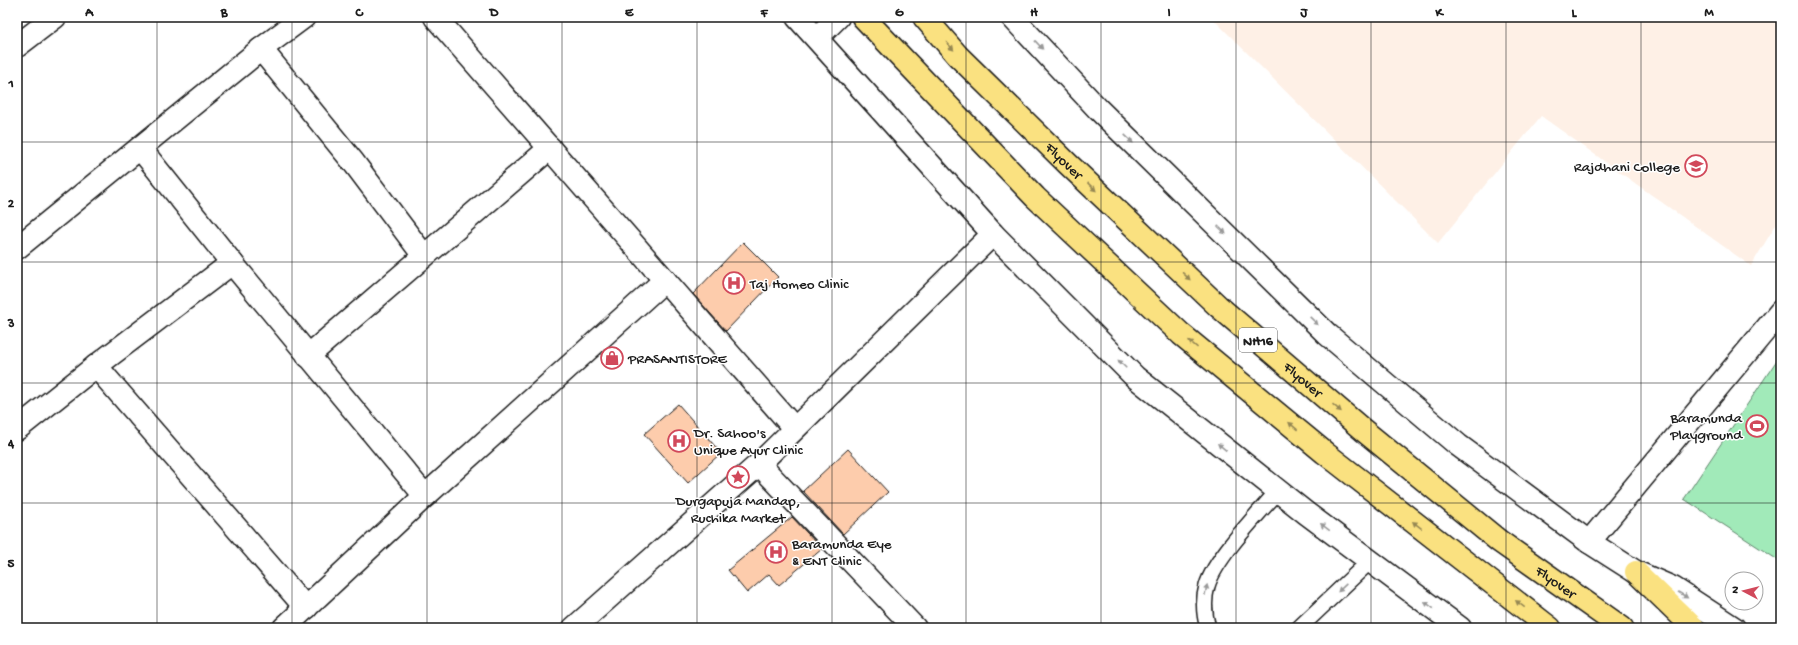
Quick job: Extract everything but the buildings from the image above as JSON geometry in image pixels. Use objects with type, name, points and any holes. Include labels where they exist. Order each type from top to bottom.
[{"type":"highway","points":[[863,17],[1035,197],[1181,334],[1325,453],[1550,628]]},
{"type":"highway","name":"Flyover","points":[[924,17],[958,56],[1068,164],[1218,306],[1363,430],[1499,541],[1622,628]]},
{"type":"highway","points":[[1636,572],[1694,628]]},
{"type":"street","points":[[17,46],[55,17]]},
{"type":"street","points":[[17,248],[261,49],[304,17]]},
{"type":"street","points":[[435,17],[794,428]]},
{"type":"street","points":[[797,17],[992,234],[1135,377],[1278,491],[1460,628]]},
{"type":"street","points":[[817,38],[838,17]]},
{"type":"street","points":[[1012,17],[1098,109],[1328,334],[1458,445],[1589,542],[1636,572],[1673,588],[1734,628]]},
{"type":"street","points":[[261,49],[354,163],[424,256]]},
{"type":"street","points":[[140,148],[308,356],[425,496]]},
{"type":"street","points":[[308,356],[550,148]]},
{"type":"street","points":[[574,628],[759,464],[992,234]]},
{"type":"street","points":[[17,429],[96,366],[232,263]]},
{"type":"street","points":[[284,628],[425,496],[665,280]]},
{"type":"street","points":[[1589,542],[1781,311]]},
{"type":"street","points":[[96,366],[306,608]]},
{"type":"street","points":[[759,464],[915,628]]},
{"type":"lane","points":[[1208,628],[1204,616],[1204,602],[1207,586],[1212,573],[1245,528],[1278,491]]},
{"type":"lane","points":[[1299,628],[1370,561]]},
{"type":"shaded area","name":"Rajdhani College","points":[[1211,17],[1781,17],[1781,216],[1751,266],[1541,116],[1438,243]]},
{"type":"green space","name":"Baramunda Playground","points":[[1781,354],[1781,562],[1684,499]]},
{"type":"place","name":"Rajdhani College","points":[[1696,166]]},
{"type":"place","name":"Taj Homeo Clinic","points":[[734,283]]},
{"type":"place","name":"PRASANTISTORE","points":[[612,358]]},
{"type":"place","name":"Baramunda Playground","points":[[1757,426]]},
{"type":"place","name":"Dr. Sahoo's Unique Ayur Clinic","points":[[679,441]]},
{"type":"place","name":"Durgapuja Mandap, Ruchika Market","points":[[738,477]]},
{"type":"place","name":"Baramunda Eye & ENT Clinic","points":[[776,552]]}]
